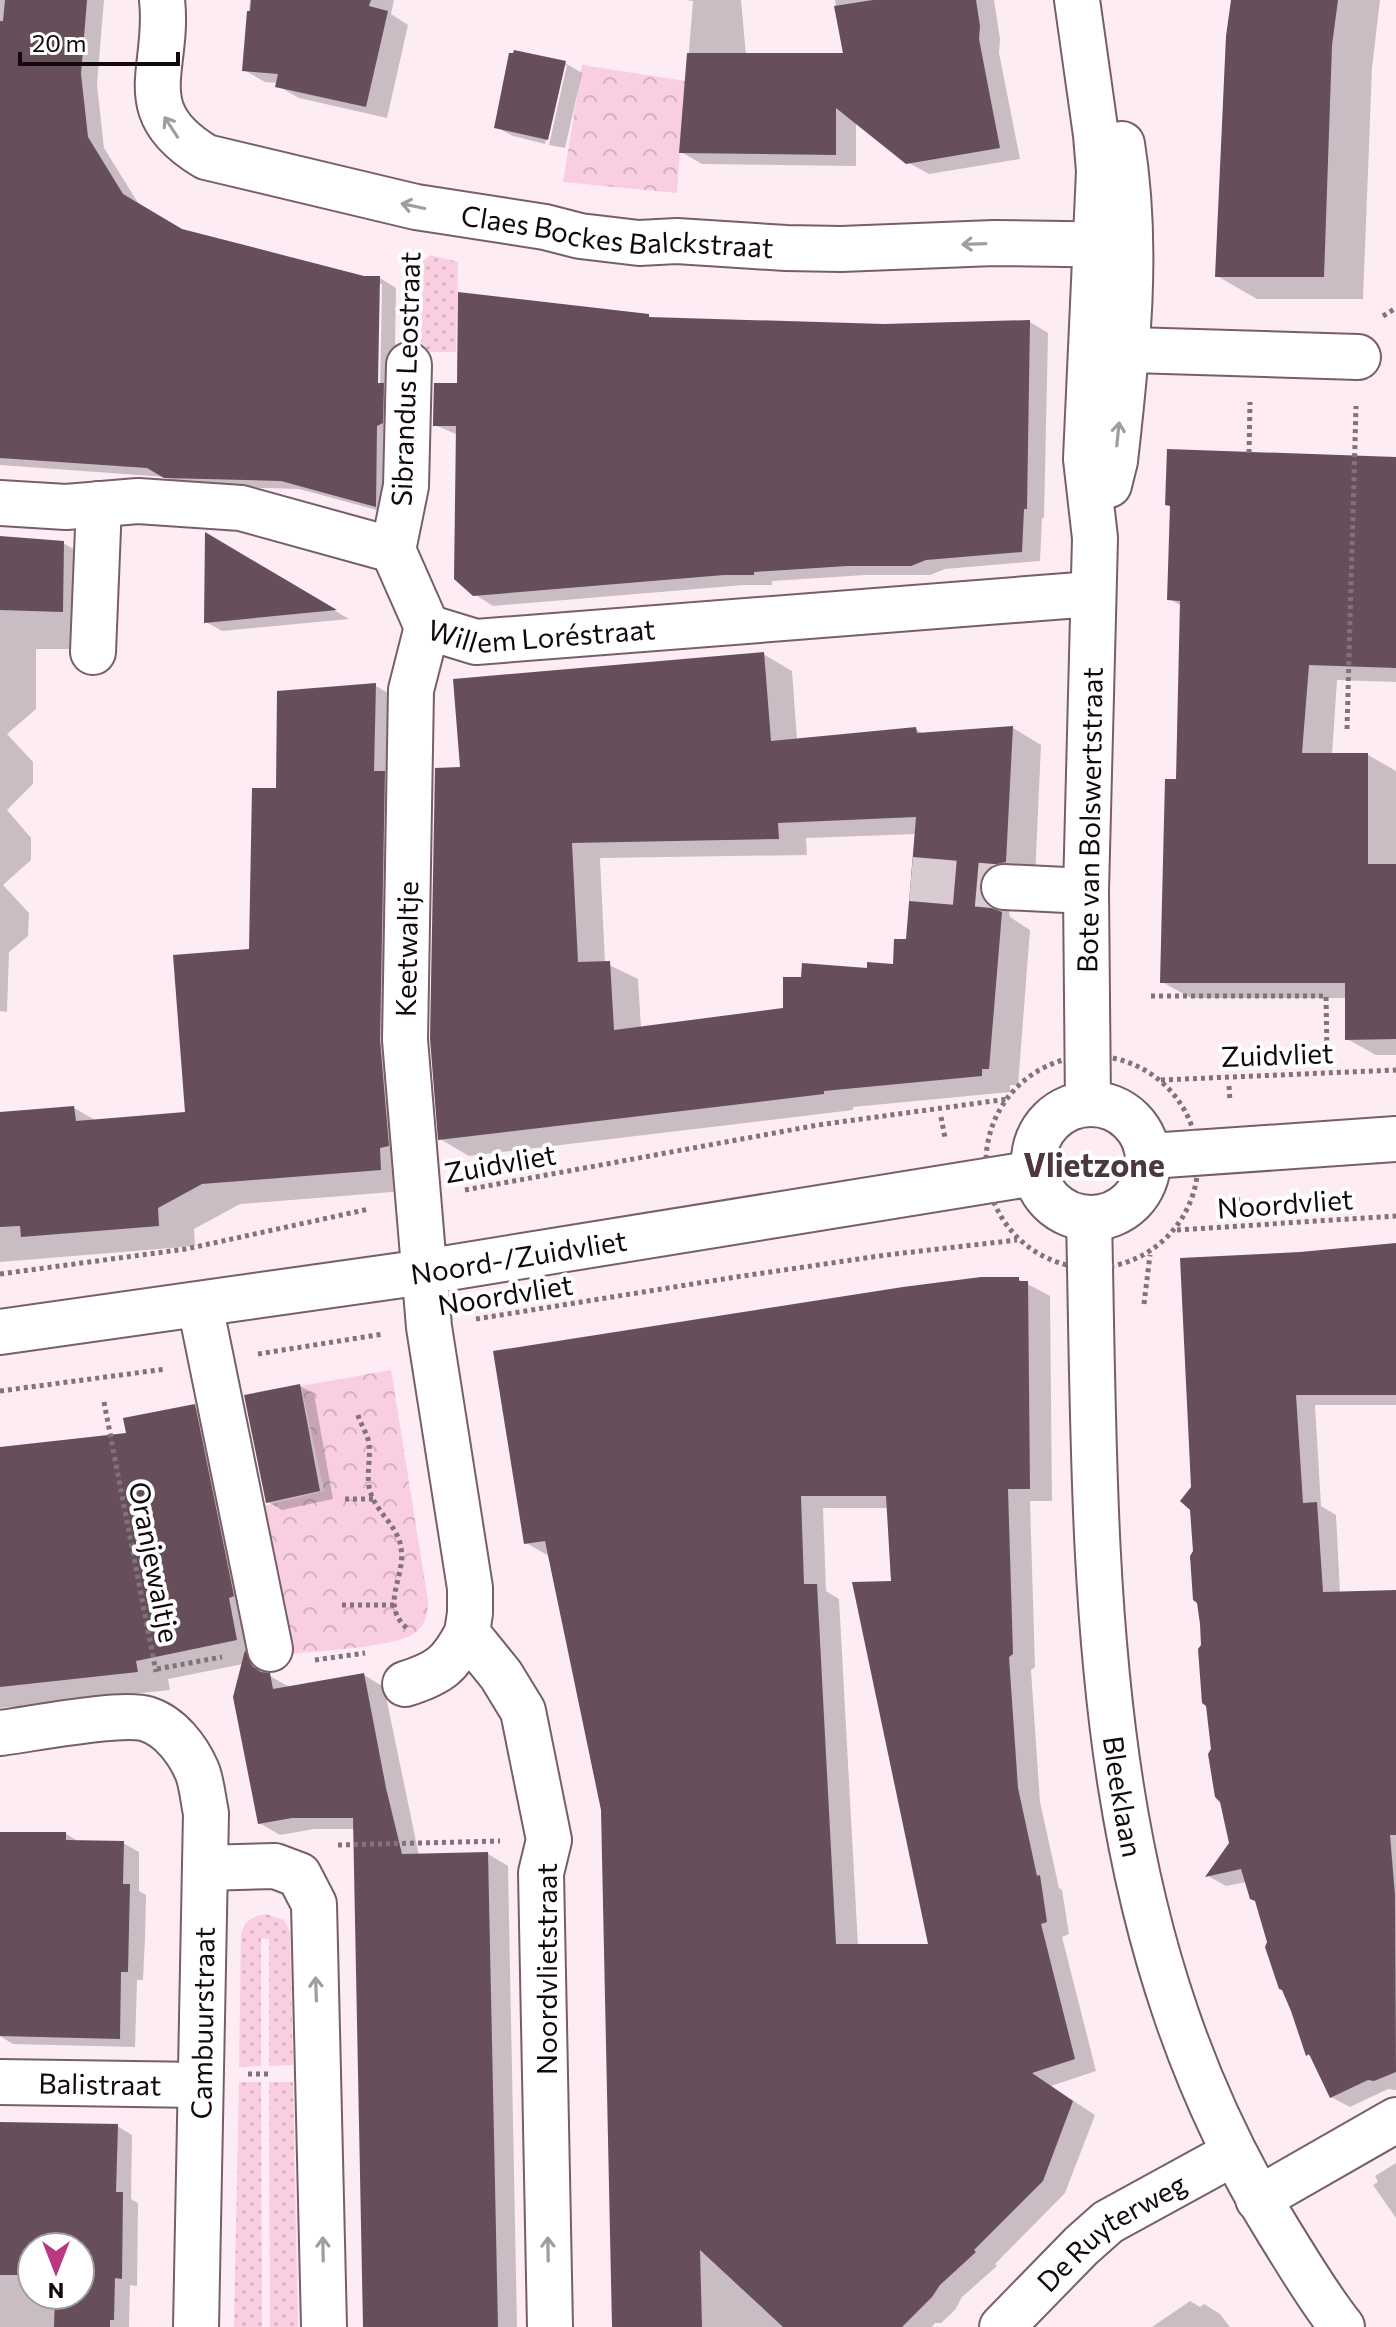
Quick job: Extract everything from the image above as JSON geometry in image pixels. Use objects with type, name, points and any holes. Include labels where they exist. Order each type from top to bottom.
[{"type":"street","name":"Claes Bockes Balckstraat","points":[[162,0],[157,81],[160,107],[168,125],[183,143],[206,157],[416,207],[545,227],[580,236],[639,243],[677,241],[841,249],[994,243],[1113,245]]},
{"type":"street","points":[[1077,0],[1099,171],[1113,245]]},
{"type":"street","points":[[1101,0],[1126,165],[1113,245]]},
{"type":"street","name":"Bote van Bolswertstraat","points":[[1088,1103],[1086,891],[1092,594],[1095,538],[1115,461],[1110,349],[1113,245]]},
{"type":"street","points":[[1110,349],[1358,357]]},
{"type":"street","name":"Sibrandus Leostraat","points":[[393,550],[406,486],[409,365]]},
{"type":"street","points":[[0,503],[66,507],[165,502],[241,508],[393,550]]},
{"type":"street","points":[[93,652],[99,504]]},
{"type":"street","name":"Willem Loréstraat","points":[[393,550],[427,627],[476,642],[1092,594]]},
{"type":"street","name":"Keetwaltje","points":[[424,1272],[405,1040],[411,690],[427,627]]},
{"type":"street","points":[[1004,887],[1086,891]]},
{"type":"street","points":[[1088,1103],[1110,1106],[1130,1118],[1145,1138],[1150,1156],[1144,1187],[1128,1206],[1105,1218],[1080,1218],[1057,1208],[1044,1194],[1035,1173],[1033,1158],[1038,1139],[1048,1123],[1065,1109],[1088,1103]]},
{"type":"street","points":[[1150,1156],[1396,1139]]},
{"type":"street","name":"Noord-/Zuidvliet","points":[[0,1332],[424,1272],[1035,1173]]},
{"type":"street","name":"Bleeklaan","points":[[1089,1218],[1098,1573],[1116,1761],[1141,1892],[1162,1968],[1200,2082],[1258,2199],[1342,2327]]},
{"type":"street","points":[[405,1684],[431,1676],[453,1659],[467,1633],[470,1588],[429,1327],[424,1272]]},
{"type":"street","points":[[200,1305],[270,1649]]},
{"type":"street","name":"Noordvlietstraat","points":[[467,1633],[501,1675],[523,1711],[549,1840],[541,1873],[550,2327]]},
{"type":"street","points":[[0,1733],[117,1718],[146,1719],[167,1730]]},
{"type":"street","name":"Cambuurstraat","points":[[167,1730],[185,1748],[198,1773],[206,1813],[196,2327]]},
{"type":"street","points":[[205,1868],[275,1866],[299,1875],[314,1904],[324,2327]]},
{"type":"street","name":"Balistraat","points":[[0,2082],[200,2080]]},
{"type":"street","points":[[1258,2199],[1396,2120]]},
{"type":"street","name":"De Ruyterweg","points":[[1002,2327],[1108,2222],[1234,2153]]},
{"type":"path","name":"Sibrandus Leostraat","points":[[409,365],[406,351],[407,254],[416,207]]},
{"type":"path","points":[[1347,729],[1355,456]]},
{"type":"path","points":[[1151,996],[1326,996],[1327,1052]]},
{"type":"path","points":[[1115,1057],[1138,1065],[1160,1080],[1186,1114],[1199,1152],[1193,1189],[1177,1230],[1150,1254],[1134,1261],[1091,1268],[1063,1265],[1039,1257],[1017,1240],[1005,1225],[989,1188],[987,1148],[999,1109],[1025,1079],[1041,1066],[1067,1058],[1115,1057]]},
{"type":"path","name":"Zuidvliet","points":[[1160,1080],[1396,1070]]},
{"type":"path","name":"Zuidvliet","points":[[0,1274],[186,1249],[418,1199],[818,1125],[1008,1099]]},
{"type":"path","name":"Noordvliet","points":[[1177,1230],[1396,1216]]},
{"type":"path","name":"Noordvliet","points":[[0,1391],[210,1362],[736,1277],[1017,1240]]},
{"type":"path","name":"Oranjewaltje","points":[[104,1402],[167,1730]]},
{"type":"path","points":[[358,1415],[369,1441],[368,1486],[373,1499],[393,1525],[401,1547],[394,1605],[397,1621],[414,1634]]},
{"type":"path","points":[[345,1499],[373,1499]]},
{"type":"path","points":[[342,1605],[394,1605]]},
{"type":"path","points":[[299,1875],[325,1845],[549,1840]]},
{"type":"path","points":[[200,2080],[319,2074]]},
{"type":"green space","points":[[582,65],[685,81],[677,193],[563,182]]},
{"type":"green space","points":[[431,255],[458,262],[456,352],[421,352],[423,261]]},
{"type":"green space","points":[[391,1370],[428,1601],[425,1620],[413,1634],[390,1642],[291,1654],[259,1507],[324,1491],[301,1386]]},
{"type":"green space","points":[[266,1914],[284,1920],[290,1932],[293,2065],[269,2066],[269,1939],[261,1938],[261,2066],[239,2067],[241,1935],[249,1920]]},
{"type":"green space","points":[[239,2082],[261,2082],[262,2327],[234,2327]]},
{"type":"green space","points":[[269,2082],[293,2082],[298,2327],[270,2327]]},
{"type":"building","points":[[5,0],[87,0],[81,74],[88,137],[123,194],[182,229],[364,276],[380,276],[378,383],[384,383],[383,423],[377,426],[376,507],[281,481],[164,478],[147,468],[0,458],[0,21],[3,21]]},
{"type":"building","points":[[251,0],[371,0],[369,6],[388,11],[366,107],[275,87],[278,74],[242,71],[247,11],[250,11]]},
{"type":"building","points":[[873,0],[976,0],[979,39],[1000,148],[906,164],[836,108],[836,155],[679,153],[687,53],[843,53],[834,6]]},
{"type":"building","points":[[1231,0],[1338,0],[1332,45],[1324,277],[1215,277],[1226,36]]},
{"type":"building","points":[[514,50],[566,61],[548,140],[494,128],[509,53]]},
{"type":"building","points":[[458,292],[649,314],[649,317],[884,324],[1030,320],[1027,509],[1024,509],[1022,552],[926,560],[911,566],[847,566],[754,572],[754,575],[473,596],[454,579],[456,426],[433,426],[434,383],[457,383]]},
{"type":"building","points":[[1167,449],[1396,457],[1396,668],[1309,665],[1302,753],[1368,753],[1368,864],[1396,864],[1396,1039],[1345,1040],[1345,983],[1160,983],[1165,779],[1176,779],[1180,601],[1167,600],[1170,506],[1165,505]]},
{"type":"building","points":[[205,532],[337,610],[204,623]]},
{"type":"building","points":[[0,536],[64,541],[63,612],[0,610]]},
{"type":"building","points":[[764,652],[771,741],[916,727],[917,733],[1013,726],[1006,862],[992,865],[983,874],[979,885],[982,899],[991,908],[1002,912],[989,1069],[982,1069],[982,1076],[824,1091],[824,1094],[438,1140],[430,1039],[435,768],[460,767],[453,679]],"holes":[[[916,817],[906,939],[894,939],[893,964],[867,962],[867,968],[802,963],[801,977],[783,977],[783,1008],[614,1030],[610,961],[578,962],[572,843],[779,839],[778,823]]]},
{"type":"building","points":[[376,683],[374,771],[385,771],[380,1040],[389,1146],[380,1148],[381,1170],[202,1184],[158,1208],[159,1226],[21,1237],[20,1226],[0,1227],[0,1112],[74,1106],[76,1121],[185,1112],[173,955],[249,949],[252,788],[276,788],[277,691]]},
{"type":"building","points":[[1396,1243],[1396,1395],[1296,1395],[1303,1503],[1317,1502],[1323,1592],[1396,1590],[1396,1835],[1390,1835],[1395,1895],[1396,2072],[1374,2081],[1368,2080],[1330,2098],[1309,2054],[1306,2056],[1291,2011],[1279,1989],[1265,1947],[1267,1942],[1255,1901],[1250,1899],[1241,1869],[1205,1877],[1229,1843],[1220,1802],[1215,1797],[1208,1754],[1211,1749],[1206,1706],[1202,1703],[1198,1649],[1201,1645],[1200,1624],[1197,1603],[1193,1600],[1190,1510],[1180,1501],[1191,1487],[1180,1258]]},
{"type":"building","points":[[981,1277],[1019,1277],[1019,1281],[1028,1281],[1030,1489],[1008,1489],[1013,1654],[1009,1657],[1018,1788],[1037,1876],[1040,1875],[1047,1922],[1041,1924],[1075,2059],[1032,2073],[1073,2101],[1043,2181],[902,2327],[783,2327],[700,2250],[702,2327],[612,2327],[601,1810],[545,1541],[524,1544],[493,1351]],"holes":[[[801,1496],[886,1496],[891,1581],[852,1582],[928,1944],[836,1944],[817,1584],[804,1584]]]},
{"type":"building","points":[[300,1384],[320,1491],[266,1503],[244,1395]]},
{"type":"building","points":[[195,1404],[234,1596],[229,1598],[237,1640],[136,1661],[138,1672],[0,1687],[0,1447],[126,1433],[123,1418]]},
{"type":"building","points":[[245,1650],[252,1666],[270,1673],[273,1689],[364,1673],[402,1854],[488,1852],[498,2327],[363,2327],[353,1818],[292,1818],[258,1824],[233,1697]]},
{"type":"building","points":[[0,1832],[66,1832],[66,1840],[124,1841],[123,1884],[130,1884],[128,1972],[121,1972],[120,2039],[0,2036]]},
{"type":"building","points":[[0,2122],[118,2124],[116,2192],[123,2192],[122,2279],[115,2278],[114,2320],[110,2320],[110,2327],[54,2327],[54,2311],[96,2311],[96,2231],[16,2231],[16,2275],[0,2275]]},
{"type":"tunnel","points":[[911,879],[1004,887]]},
{"type":"district","name":"Vlietzone","points":[[1094,1164]]}]
